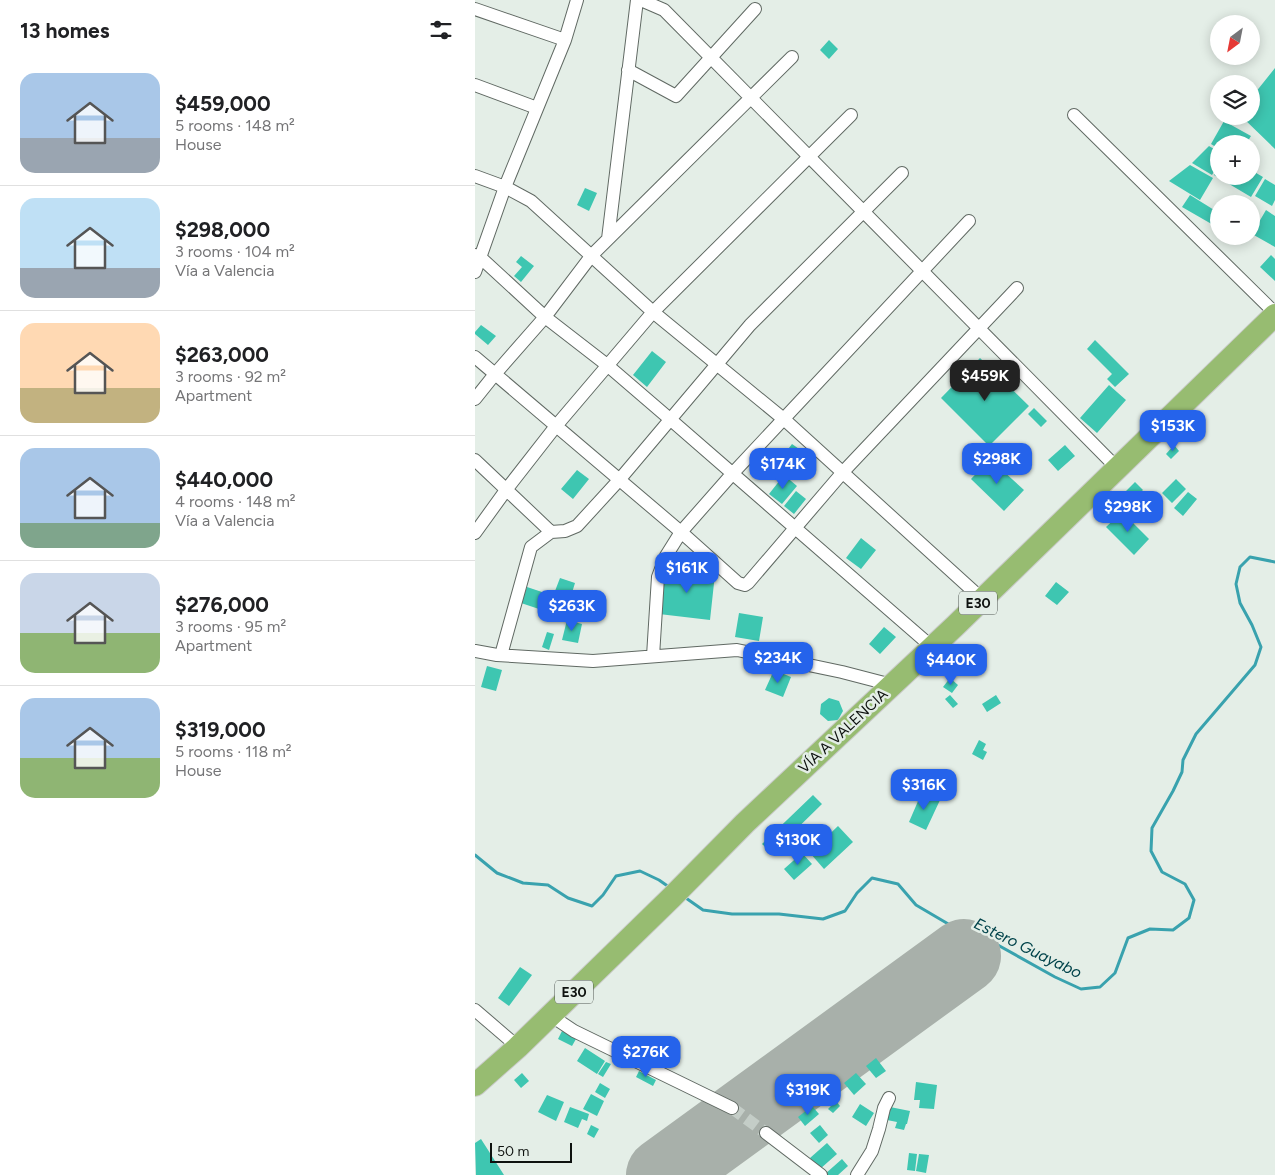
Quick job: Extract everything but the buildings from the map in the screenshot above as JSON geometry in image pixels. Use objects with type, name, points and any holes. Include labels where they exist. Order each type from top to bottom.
[{"type":"highway","name":"VÍA A VALENCIA","points":[[475,1086],[518,1047],[745,823],[982,600],[1275,314]]},
{"type":"street","points":[[475,272],[478,256],[565,40],[577,0]]},
{"type":"street","points":[[608,239],[637,0]]},
{"type":"street","points":[[641,0],[664,10],[1117,468]]},
{"type":"street","points":[[475,9],[565,40]]},
{"type":"street","points":[[628,70],[676,96],[755,10]]},
{"type":"street","points":[[475,399],[545,317],[592,255],[792,57]]},
{"type":"street","points":[[475,85],[537,108]]},
{"type":"street","points":[[1074,114],[1275,314]]},
{"type":"street","points":[[475,533],[556,426],[653,312],[851,115]]},
{"type":"street","points":[[501,655],[531,547],[551,532],[565,531],[577,526],[671,420],[750,325],[902,173]]},
{"type":"street","points":[[475,176],[505,187],[531,201],[653,312],[784,419],[982,600]]},
{"type":"street","points":[[653,656],[658,577],[666,556],[681,532],[733,473],[969,220]]},
{"type":"street","points":[[478,256],[545,317],[607,365],[796,527],[932,647]]},
{"type":"street","points":[[475,357],[681,532],[738,583],[745,585],[843,472],[1017,288]]},
{"type":"street","points":[[475,460],[551,532]]},
{"type":"street","points":[[475,650],[501,655],[593,661],[737,650],[892,685]]},
{"type":"street","points":[[475,1010],[518,1047]]},
{"type":"street","points":[[550,1015],[574,1031],[732,1108]]},
{"type":"street","points":[[857,1175],[872,1151],[883,1108],[889,1098]]},
{"type":"street","points":[[766,1133],[821,1175]]},
{"type":"waterway","name":"Estero Guayabo","points":[[683,896],[703,910],[732,914],[779,914],[823,919],[845,911],[857,893],[872,878],[898,884],[916,905],[950,925],[987,939],[1055,977],[1081,989],[1100,987],[1115,973],[1128,938],[1150,929],[1173,930],[1189,918],[1194,900],[1185,884],[1162,872],[1151,851],[1152,828],[1182,772],[1183,760],[1196,734],[1255,665],[1261,647],[1240,603],[1236,584],[1240,567],[1250,557],[1275,562]]},
{"type":"waterway","name":"Estero Guayabo","points":[[475,855],[497,873],[523,883],[548,885],[568,898],[592,906],[603,895],[616,876],[640,871],[669,887]]},
{"type":"runway","points":[[663,1175],[964,956]]},
{"type":"tunnel","points":[[732,1108],[766,1133]]}]
